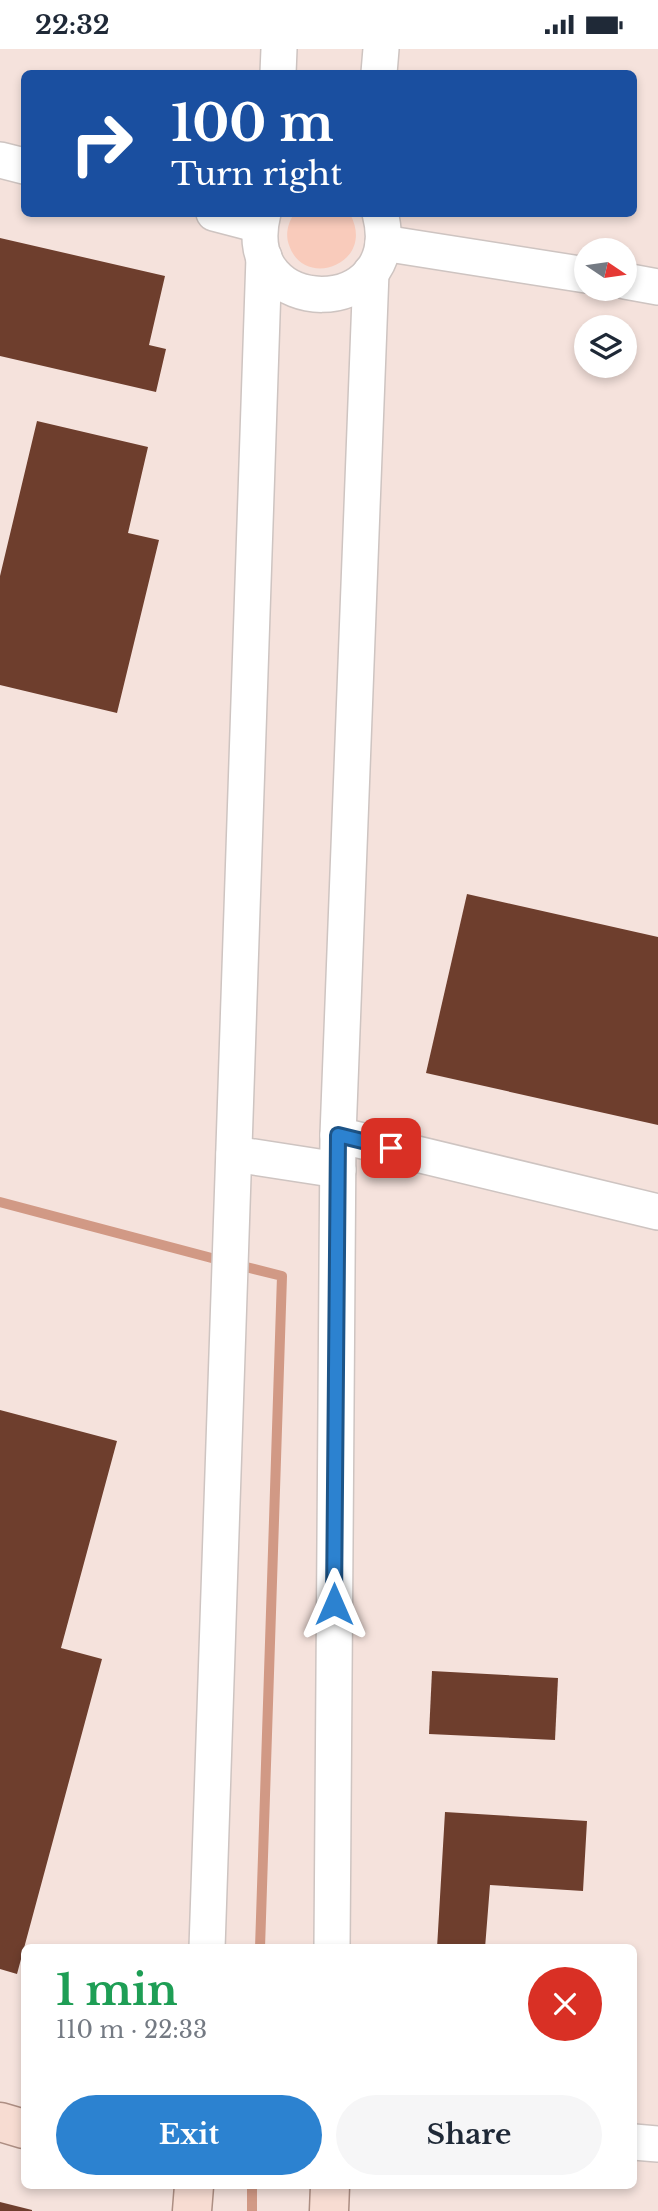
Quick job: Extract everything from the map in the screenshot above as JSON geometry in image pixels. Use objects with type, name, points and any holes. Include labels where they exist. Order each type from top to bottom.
[{"type":"main road","points":[[0,2122],[21,2128]]},
{"type":"main road","points":[[192,2211],[194,2189]]},
{"type":"main road","points":[[330,2189],[330,2211]]},
{"type":"street","points":[[278,70],[279,49]]},
{"type":"street","points":[[379,70],[381,49]]},
{"type":"street","points":[[0,160],[21,165]]},
{"type":"street","points":[[224,217],[263,232]]},
{"type":"street","points":[[263,232],[272,271],[297,291],[313,296],[345,292],[359,284],[378,243]]},
{"type":"street","points":[[207,1944],[263,232]]},
{"type":"street","points":[[378,243],[574,273]]},
{"type":"street","points":[[332,1944],[338,1135],[378,243]]},
{"type":"street","points":[[637,283],[658,287]]},
{"type":"street","points":[[338,1135],[658,1212]]},
{"type":"street","points":[[234,1154],[338,1170]]},
{"type":"street","points":[[637,2142],[658,2144]]},
{"type":"shaded area","points":[[0,49],[658,49],[658,2211],[0,2211]]},
{"type":"shaded area","points":[[293,217],[351,217],[356,231],[354,246],[347,257],[335,265],[322,268],[309,266],[297,259],[289,245],[289,225]]},
{"type":"building","points":[[0,238],[165,276],[149,345],[166,349],[156,392],[0,356]]},
{"type":"building","points":[[37,421],[148,447],[128,533],[159,540],[117,713],[0,685],[0,576]]},
{"type":"building","points":[[467,894],[658,937],[658,1125],[426,1073]]},
{"type":"building","points":[[0,1410],[117,1441],[61,1648],[102,1659],[25,1944],[21,1944],[17,1974],[0,1969]]},
{"type":"building","points":[[432,1671],[558,1678],[555,1740],[429,1734]]},
{"type":"building","points":[[445,1812],[587,1821],[583,1891],[490,1885],[485,1944],[437,1944]]},
{"type":"building","points":[[0,2202],[32,2210],[32,2211],[0,2211]]},
{"type":"waterway","points":[[0,1202],[223,1261]]},
{"type":"waterway","points":[[238,1265],[282,1276],[260,1944]]},
{"type":"waterway","points":[[252,2189],[252,2211]]},
{"type":"route","points":[[334,1604],[338,1135],[391,1148]]}]
